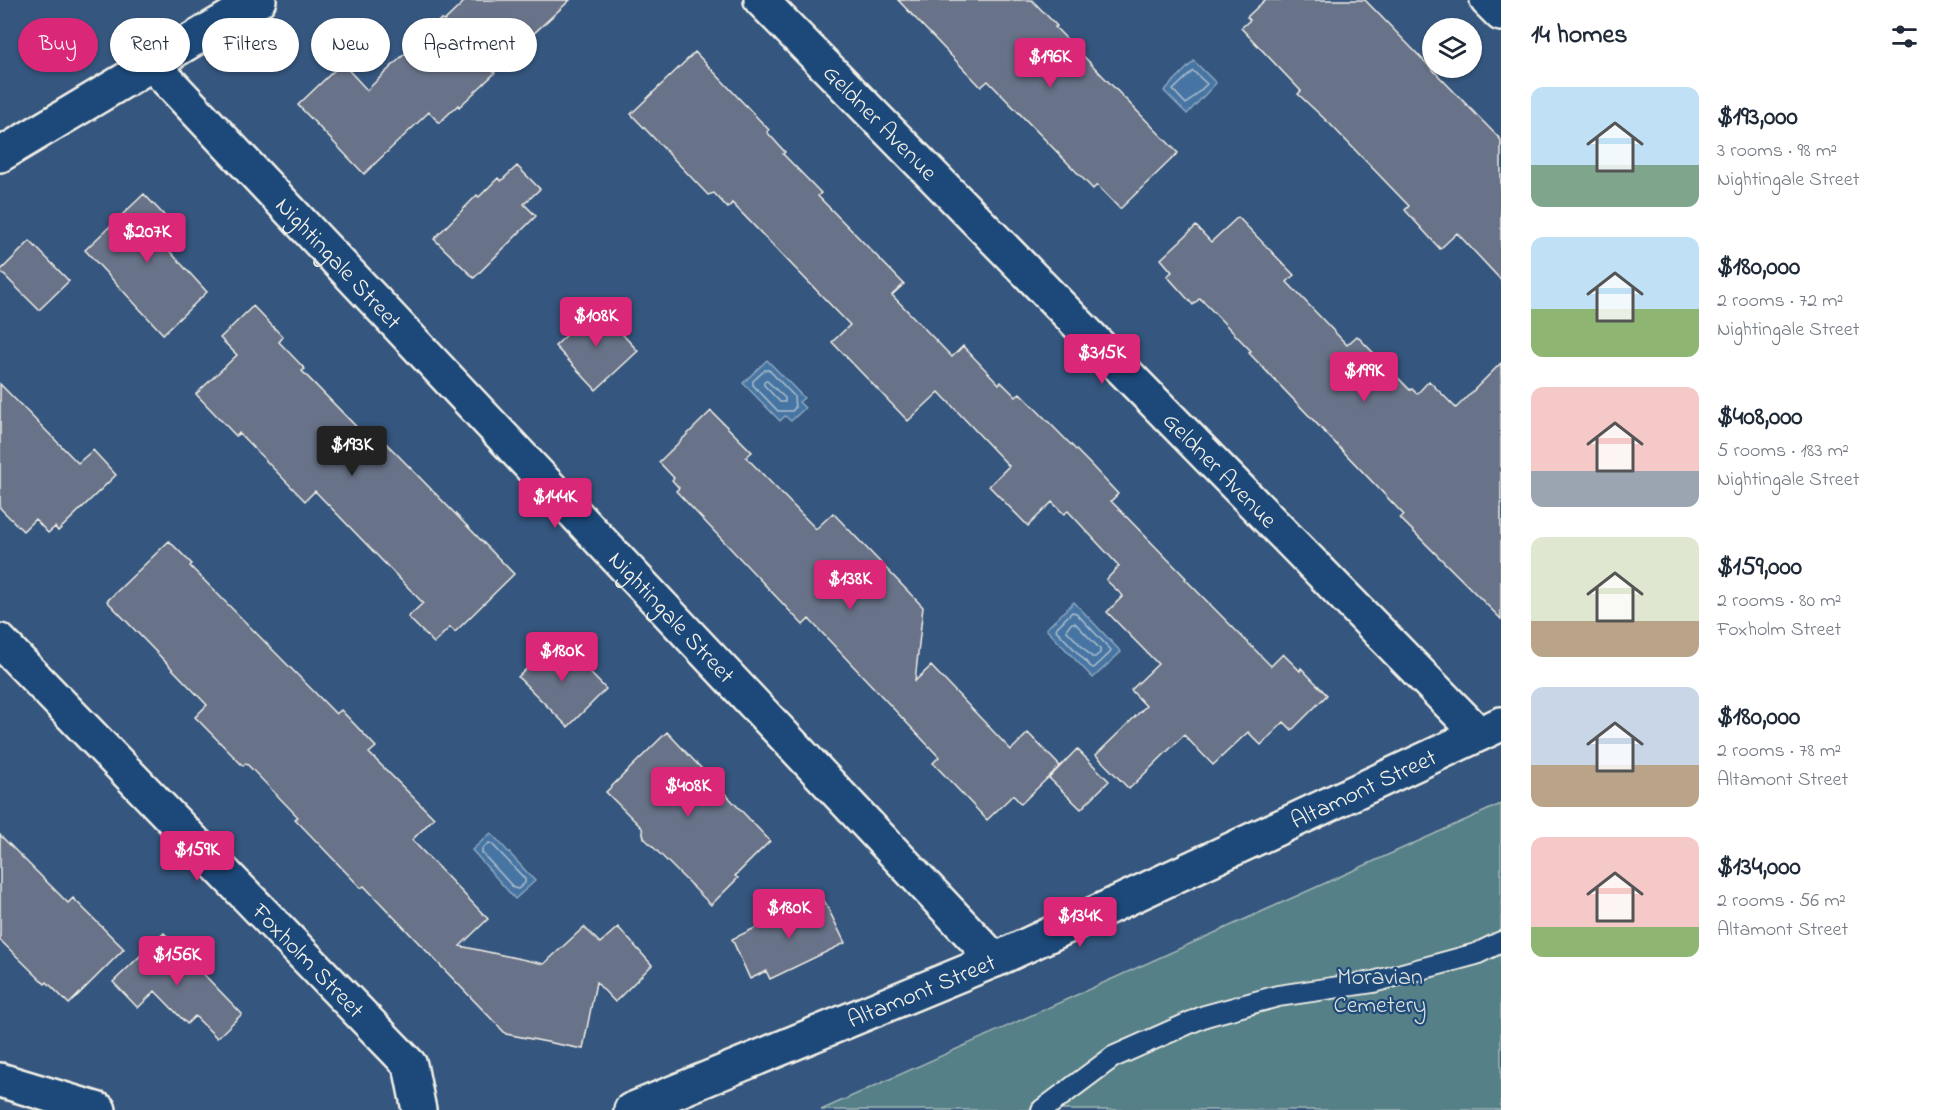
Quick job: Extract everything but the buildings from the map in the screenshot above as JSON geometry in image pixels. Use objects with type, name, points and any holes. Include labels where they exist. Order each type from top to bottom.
[{"type":"street","points":[[190,41],[259,0]]},
{"type":"street","name":"Geldner Avenue","points":[[761,0],[1490,729]]},
{"type":"street","points":[[1487,0],[1501,14]]},
{"type":"street","points":[[0,155],[139,72]]},
{"type":"street","name":"Nightingale Street","points":[[160,72],[995,960]]},
{"type":"street","name":"Foxholm Street","points":[[0,641],[410,1065],[419,1110]]},
{"type":"street","name":"Altamont Street","points":[[631,1110],[995,960],[1490,729]]},
{"type":"street","points":[[0,1080],[99,1110]]},
{"type":"lane","points":[[1042,1110],[1113,1057],[1205,1016],[1278,996],[1373,982],[1476,954],[1501,942]]},
{"type":"green space","name":"Moravian Cemetery","points":[[1501,804],[1501,1110],[821,1110]]},
{"type":"water","points":[[1194,61],[1216,83],[1187,114],[1164,91]]},
{"type":"water","points":[[767,360],[804,398],[799,402],[805,408],[791,421],[785,416],[780,421],[743,383]]},
{"type":"water","points":[[1074,602],[1121,652],[1093,678],[1046,629]]},
{"type":"water","points":[[491,833],[535,881],[515,899],[472,850]]}]
